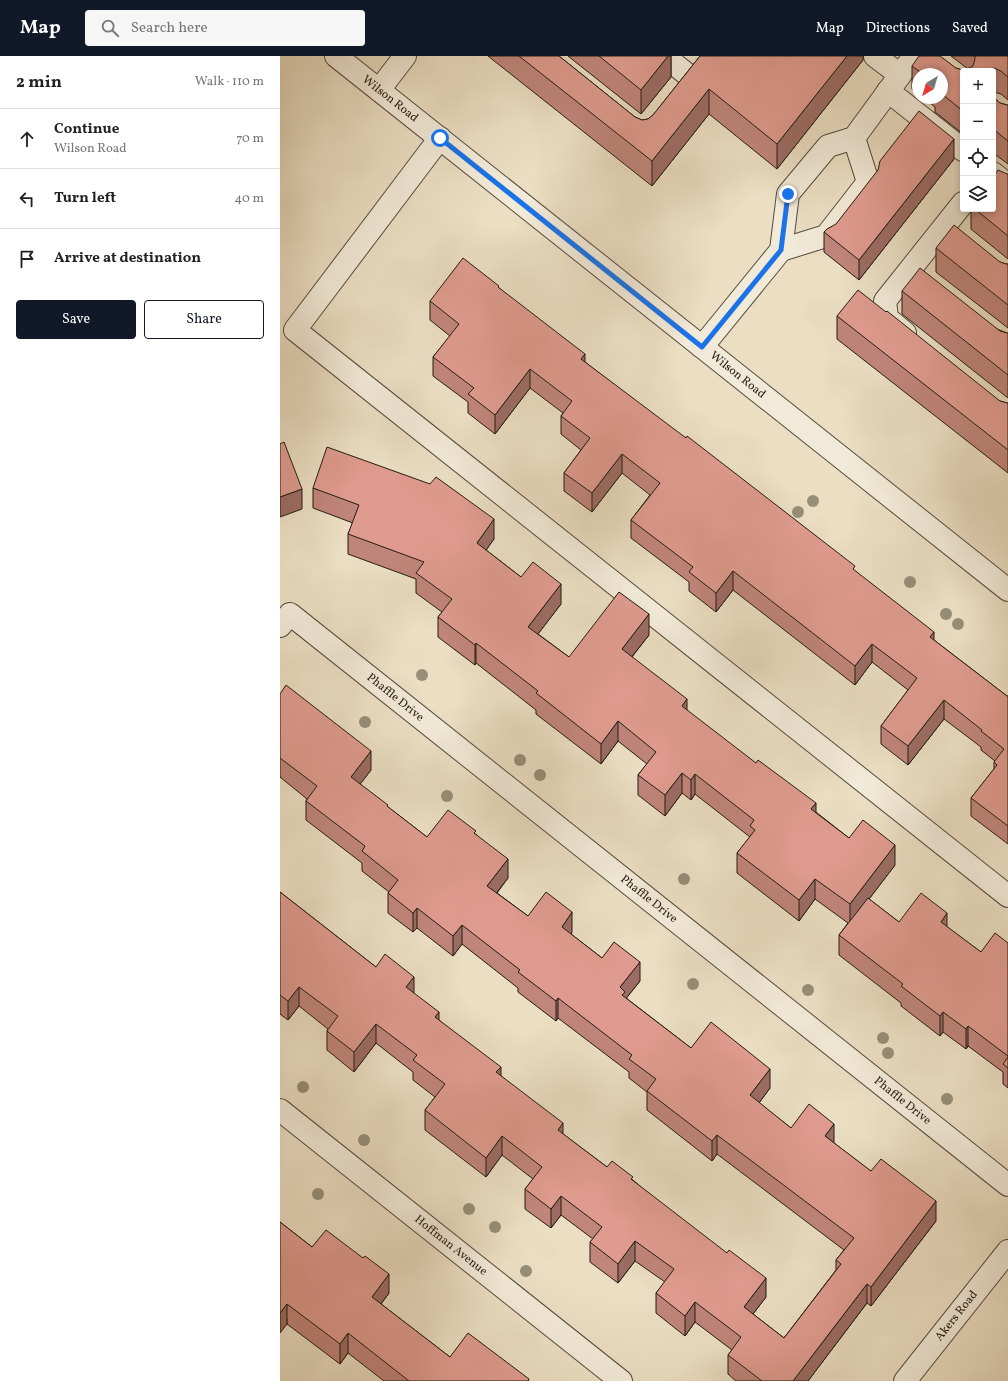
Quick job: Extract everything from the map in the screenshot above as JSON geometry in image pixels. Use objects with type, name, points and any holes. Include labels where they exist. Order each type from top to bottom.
[{"type":"street","name":"Wilson Road","points":[[336,56],[1008,590]]},
{"type":"street","points":[[379,90],[405,56]]},
{"type":"street","points":[[664,56],[694,68],[674,92]]},
{"type":"street","points":[[875,56],[894,83],[960,147]]},
{"type":"street","points":[[702,347],[781,250],[788,194],[828,146],[854,138],[914,56]]},
{"type":"street","points":[[440,138],[295,330],[1008,896]]},
{"type":"street","points":[[781,250],[826,236],[868,182],[854,138]]},
{"type":"street","points":[[996,175],[1008,185]]},
{"type":"street","points":[[923,347],[887,318],[885,301],[912,268],[952,230],[960,210]]},
{"type":"street","points":[[912,268],[930,282]]},
{"type":"street","name":"Phaffle Drive","points":[[285,620],[1008,1185]]},
{"type":"street","name":"Hoffman Avenue","points":[[280,1110],[621,1381]]},
{"type":"street","name":"Akers Road","points":[[905,1381],[1008,1251]]},
{"type":"building","points":[[519,56],[559,56],[635,117],[642,120],[648,119],[653,115],[700,56],[847,56],[777,144],[709,89],[652,161]]},
{"type":"building","points":[[599,56],[668,56],[641,90]]},
{"type":"building","points":[[919,56],[940,56],[960,69],[960,109],[948,99],[948,68],[915,68],[912,66]]},
{"type":"building","points":[[975,56],[1008,56],[1008,77],[996,68],[969,68],[973,66]]},
{"type":"building","points":[[996,100],[1000,103],[1008,105],[1008,141],[996,131]]},
{"type":"building","points":[[919,111],[954,139],[859,260],[824,232],[836,224],[878,170],[880,161]]},
{"type":"building","points":[[998,170],[1008,174],[1008,236],[979,212],[996,212],[996,173]]},
{"type":"building","points":[[954,225],[1000,262],[1008,264],[1008,305],[936,248]]},
{"type":"building","points":[[463,258],[585,354],[581,359],[686,438],[687,436],[855,566],[853,569],[934,632],[930,637],[1008,696],[1008,826],[971,798],[997,765],[994,762],[1004,749],[944,700],[908,746],[881,726],[917,678],[872,644],[855,666],[733,571],[716,593],[689,572],[693,567],[631,520],[660,483],[622,454],[592,493],[564,473],[590,438],[561,416],[572,401],[530,369],[495,415],[468,394],[474,388],[433,357],[459,324],[430,301]]},
{"type":"building","points":[[920,268],[1000,331],[1008,333],[1008,375],[902,291]]},
{"type":"building","points":[[858,290],[886,312],[887,311],[1000,401],[1008,403],[1008,450],[837,316]]},
{"type":"building","points":[[284,442],[302,489],[280,497],[280,444]]},
{"type":"building","points":[[327,447],[430,484],[436,477],[494,519],[477,543],[521,577],[533,562],[561,584],[528,627],[569,657],[619,592],[649,614],[622,649],[687,699],[682,706],[756,763],[758,760],[816,803],[811,809],[849,838],[863,820],[895,845],[850,904],[815,879],[799,900],[737,853],[755,830],[750,826],[754,820],[695,774],[691,780],[682,773],[665,795],[638,775],[656,752],[618,721],[601,744],[536,693],[538,691],[476,643],[475,645],[438,617],[452,599],[416,573],[424,562],[348,534],[359,505],[313,488]]},
{"type":"building","points":[[286,685],[371,751],[351,777],[388,805],[387,806],[427,837],[448,810],[476,831],[474,833],[508,859],[487,886],[528,916],[546,892],[572,912],[562,927],[602,958],[614,942],[640,962],[620,987],[625,992],[622,995],[691,1048],[711,1022],[770,1069],[750,1095],[791,1128],[809,1104],[834,1124],[825,1136],[871,1171],[881,1159],[936,1201],[871,1287],[867,1284],[793,1381],[762,1381],[728,1355],[741,1337],[695,1302],[685,1316],[656,1293],[674,1269],[635,1241],[618,1264],[590,1242],[602,1227],[561,1196],[551,1209],[525,1189],[542,1167],[502,1136],[486,1158],[425,1110],[445,1084],[413,1060],[417,1055],[376,1024],[354,1052],[327,1031],[338,1016],[299,987],[288,1001],[280,995],[280,892],[376,967],[385,954],[414,977],[406,987],[439,1012],[435,1017],[501,1067],[496,1072],[563,1123],[558,1130],[607,1167],[612,1161],[633,1177],[631,1179],[727,1253],[729,1250],[766,1278],[744,1307],[784,1338],[841,1264],[836,1260],[854,1238],[717,1135],[712,1141],[647,1091],[656,1079],[629,1059],[632,1055],[558,998],[556,1001],[518,972],[520,970],[462,925],[453,936],[417,908],[413,913],[388,893],[398,880],[362,851],[365,846],[306,801],[317,786],[280,758],[280,694]]},
{"type":"building","points":[[921,893],[947,913],[941,922],[981,952],[995,933],[1008,943],[1008,1056],[968,1026],[966,1029],[943,1012],[940,1016],[901,986],[903,984],[839,935],[868,898],[899,922]]},
{"type":"building","points":[[1008,1057],[1008,1068],[1003,1064]]},
{"type":"building","points":[[280,1222],[312,1247],[326,1230],[363,1258],[365,1256],[389,1274],[372,1297],[450,1357],[468,1333],[529,1379],[528,1381],[409,1381],[348,1333],[340,1344],[287,1304],[280,1313]]},
{"type":"route","points":[[440,138],[702,347],[781,250],[788,194]]}]
